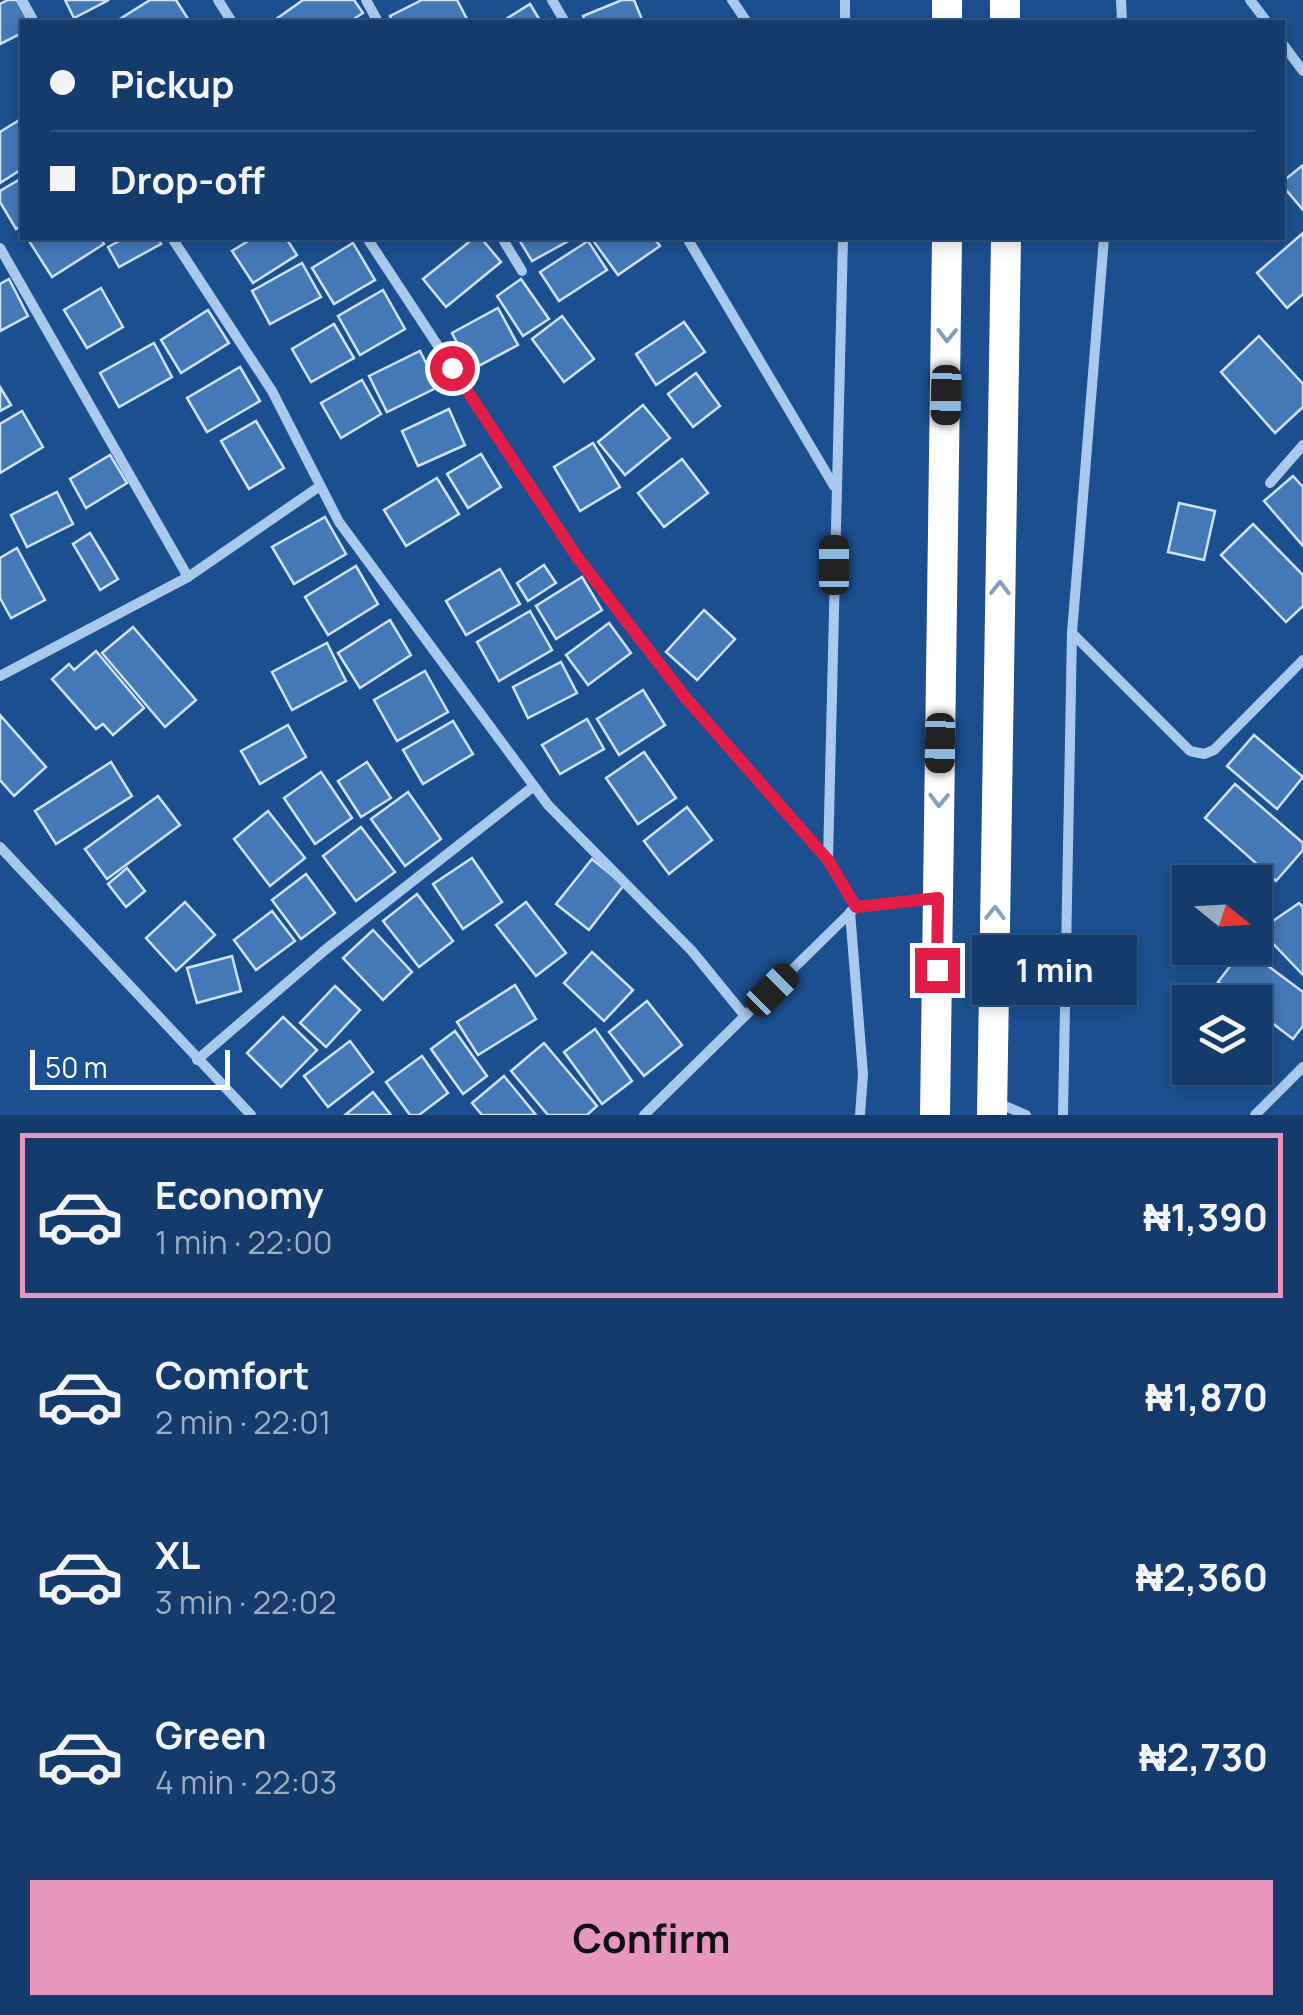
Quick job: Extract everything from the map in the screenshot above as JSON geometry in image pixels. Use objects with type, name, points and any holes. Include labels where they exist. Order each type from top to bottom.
[{"type":"highway","points":[[936,1115],[947,240]]},
{"type":"highway","points":[[992,1108],[1006,240]]},
{"type":"street","points":[[1250,0],[1265,20]]},
{"type":"street","points":[[1285,47],[1303,71]]},
{"type":"street","points":[[173,240],[272,392],[339,522],[534,786],[569,827],[692,951],[746,1016]]},
{"type":"street","points":[[368,240],[577,557],[684,696],[828,860],[853,910],[862,1074],[860,1115]]},
{"type":"street","points":[[503,240],[522,271]]},
{"type":"street","points":[[688,240],[835,487]]},
{"type":"street","points":[[828,860],[843,240]]},
{"type":"street","points":[[1062,1115],[1072,633],[1104,240]]},
{"type":"street","points":[[0,248],[188,577]]},
{"type":"street","points":[[1270,484],[1303,445]]},
{"type":"street","points":[[0,676],[188,577],[320,486]]},
{"type":"street","points":[[1072,633],[1190,751],[1204,754],[1214,750],[1303,660]]},
{"type":"street","points":[[197,1060],[325,950],[534,786]]},
{"type":"street","points":[[0,848],[251,1115]]},
{"type":"street","points":[[644,1115],[853,910],[938,898]]},
{"type":"street","points":[[1254,1115],[1303,1066]]},
{"type":"street","points":[[992,1108],[1026,1115]]},
{"type":"building","points":[[17,0],[28,20],[20,20],[20,34],[0,44],[0,4]]},
{"type":"building","points":[[65,0],[109,0],[74,18]]},
{"type":"building","points":[[150,0],[176,0],[189,20],[118,20]]},
{"type":"building","points":[[303,0],[354,0],[363,13],[352,20],[275,20]]},
{"type":"building","points":[[422,0],[457,0],[467,19],[392,20],[390,16]]},
{"type":"building","points":[[622,0],[634,0],[642,20],[584,20],[583,16]]},
{"type":"building","points":[[530,4],[540,20],[504,20]]},
{"type":"building","points":[[20,120],[20,170],[0,183],[0,132]]},
{"type":"building","points":[[1303,165],[1303,210],[1285,189],[1285,180]]},
{"type":"building","points":[[20,179],[20,226],[16,229],[0,202],[0,191]]},
{"type":"building","points":[[1303,233],[1303,294],[1287,308],[1257,273]]},
{"type":"building","points":[[101,240],[104,244],[52,277],[29,241]]},
{"type":"building","points":[[121,240],[159,240],[161,244],[119,267],[108,247]]},
{"type":"building","points":[[250,240],[287,240],[297,255],[253,283],[232,251]]},
{"type":"building","points":[[472,240],[483,240],[501,262],[446,307],[423,279]]},
{"type":"building","points":[[519,240],[570,240],[532,261]]},
{"type":"building","points":[[593,240],[656,240],[660,246],[618,275]]},
{"type":"building","points":[[588,241],[607,270],[559,301],[540,272]]},
{"type":"building","points":[[353,243],[375,280],[334,304],[312,268]]},
{"type":"building","points":[[302,263],[321,297],[270,324],[252,291]]},
{"type":"building","points":[[9,279],[28,316],[0,331],[0,284]]},
{"type":"building","points":[[521,279],[549,319],[523,336],[497,296]]},
{"type":"building","points":[[101,288],[123,327],[87,348],[64,310]]},
{"type":"building","points":[[383,290],[405,329],[360,355],[338,316]]},
{"type":"building","points":[[498,308],[518,345],[471,370],[452,333]]},
{"type":"building","points":[[208,310],[229,343],[181,373],[161,340]]},
{"type":"building","points":[[562,316],[594,359],[564,382],[532,339]]},
{"type":"building","points":[[684,322],[705,352],[656,385],[636,354]]},
{"type":"building","points":[[334,324],[354,358],[311,382],[292,349]]},
{"type":"building","points":[[1259,336],[1303,384],[1303,407],[1275,433],[1221,372]]},
{"type":"building","points":[[154,343],[172,377],[119,407],[100,373]]},
{"type":"building","points":[[420,351],[438,387],[387,412],[369,376]]},
{"type":"building","points":[[240,367],[260,401],[207,432],[187,398]]},
{"type":"building","points":[[696,373],[720,406],[693,427],[668,394]]},
{"type":"building","points":[[362,380],[381,414],[341,438],[321,403]]},
{"type":"building","points":[[0,387],[11,405],[0,411]]},
{"type":"building","points":[[643,405],[670,438],[625,475],[598,442]]},
{"type":"building","points":[[449,409],[465,445],[418,466],[402,431]]},
{"type":"building","points":[[22,411],[43,447],[0,473],[0,424]]},
{"type":"building","points":[[256,421],[284,468],[249,489],[221,441]]},
{"type":"building","points":[[593,443],[620,487],[580,511],[554,467]]},
{"type":"building","points":[[481,454],[501,487],[468,508],[447,474]]},
{"type":"building","points":[[110,455],[127,483],[86,508],[70,479]]},
{"type":"building","points":[[682,459],[708,493],[664,527],[638,493]]},
{"type":"building","points":[[1293,476],[1303,487],[1303,546],[1264,501]]},
{"type":"building","points":[[437,478],[459,514],[406,546],[384,510]]},
{"type":"building","points":[[57,492],[73,524],[27,547],[11,515]]},
{"type":"building","points":[[1179,503],[1215,511],[1204,560],[1168,552]]},
{"type":"building","points":[[325,517],[346,554],[294,584],[272,547]]},
{"type":"building","points":[[1253,524],[1303,575],[1303,606],[1286,622],[1221,555]]},
{"type":"building","points":[[90,533],[118,579],[100,590],[73,544]]},
{"type":"building","points":[[17,548],[45,600],[11,618],[0,598],[0,558]]},
{"type":"building","points":[[544,565],[556,583],[528,601],[517,583]]},
{"type":"building","points":[[356,566],[378,604],[328,635],[305,597]]},
{"type":"building","points":[[500,569],[520,604],[466,635],[446,601]]},
{"type":"building","points":[[582,577],[602,610],[556,639],[536,606]]},
{"type":"building","points":[[704,610],[735,639],[697,680],[666,652]]},
{"type":"building","points":[[530,611],[552,650],[499,681],[477,642]]},
{"type":"building","points":[[390,620],[411,655],[360,688],[338,653]]},
{"type":"building","points":[[609,623],[631,653],[588,685],[566,655]]},
{"type":"building","points":[[133,627],[196,700],[165,727],[102,653]]},
{"type":"building","points":[[327,643],[346,681],[292,710],[272,672]]},
{"type":"building","points":[[96,651],[144,708],[113,735],[103,724],[96,729],[52,679],[69,664],[74,670]]},
{"type":"building","points":[[561,662],[577,693],[528,718],[513,687]]},
{"type":"building","points":[[425,671],[448,712],[397,741],[374,700]]},
{"type":"building","points":[[643,690],[665,725],[619,755],[597,719]]},
{"type":"building","points":[[0,715],[46,767],[14,796],[0,780]]},
{"type":"building","points":[[587,719],[604,749],[560,774],[542,745]]},
{"type":"building","points":[[453,721],[473,754],[423,784],[403,750]]},
{"type":"building","points":[[288,725],[306,757],[260,784],[241,751]]},
{"type":"building","points":[[1254,735],[1303,777],[1277,809],[1227,766]]},
{"type":"building","points":[[644,752],[676,798],[638,824],[606,778]]},
{"type":"building","points":[[111,762],[132,796],[56,844],[35,811]]},
{"type":"building","points":[[367,762],[391,798],[361,817],[338,781]]},
{"type":"building","points":[[321,772],[352,818],[315,844],[284,798]]},
{"type":"building","points":[[1235,784],[1303,843],[1303,850],[1276,881],[1272,877],[1272,865],[1258,865],[1205,818]]},
{"type":"building","points":[[408,792],[441,839],[405,866],[371,819]]},
{"type":"building","points":[[158,796],[180,825],[107,879],[85,849]]},
{"type":"building","points":[[687,807],[712,840],[669,874],[644,841]]},
{"type":"building","points":[[268,811],[305,858],[270,886],[234,839]]},
{"type":"building","points":[[361,827],[395,872],[356,901],[323,856]]},
{"type":"building","points":[[472,858],[502,902],[463,929],[433,884]]},
{"type":"building","points":[[592,859],[624,885],[589,930],[556,904]]},
{"type":"building","points":[[127,868],[145,891],[126,907],[108,884]]},
{"type":"building","points":[[306,874],[335,913],[301,939],[272,900]]},
{"type":"building","points":[[417,894],[453,941],[419,967],[383,921]]},
{"type":"building","points":[[185,902],[215,935],[176,971],[146,938]]},
{"type":"building","points":[[526,902],[566,953],[536,976],[496,925]]},
{"type":"building","points":[[1299,903],[1303,907],[1303,975],[1272,943],[1272,922]]},
{"type":"building","points":[[272,911],[295,941],[256,970],[234,940]]},
{"type":"building","points":[[373,930],[412,972],[383,1000],[343,958]]},
{"type":"building","points":[[592,952],[633,990],[604,1021],[564,983]]},
{"type":"building","points":[[232,956],[241,991],[197,1003],[187,968]]},
{"type":"building","points":[[1231,965],[1267,965],[1303,992],[1303,1026],[1293,1039],[1272,1023],[1272,985],[1218,982]]},
{"type":"building","points":[[515,985],[536,1019],[478,1055],[457,1022]]},
{"type":"building","points":[[335,986],[360,1010],[326,1047],[300,1023]]},
{"type":"building","points":[[647,1001],[682,1045],[644,1076],[609,1032]]},
{"type":"building","points":[[283,1017],[317,1050],[281,1087],[247,1053]]},
{"type":"building","points":[[595,1029],[632,1081],[602,1104],[564,1052]]},
{"type":"building","points":[[455,1031],[487,1076],[463,1094],[431,1049]]},
{"type":"building","points":[[350,1041],[373,1072],[328,1107],[304,1076]]},
{"type":"building","points":[[544,1043],[597,1106],[587,1115],[548,1115],[511,1071]]},
{"type":"building","points":[[422,1056],[448,1093],[419,1115],[410,1115],[386,1082]]},
{"type":"building","points":[[504,1076],[536,1115],[482,1115],[472,1103]]},
{"type":"building","points":[[373,1092],[391,1115],[345,1115]]},
{"type":"route","points":[[452,368],[577,557],[684,696],[828,860],[856,907],[938,898],[937,970]]}]
